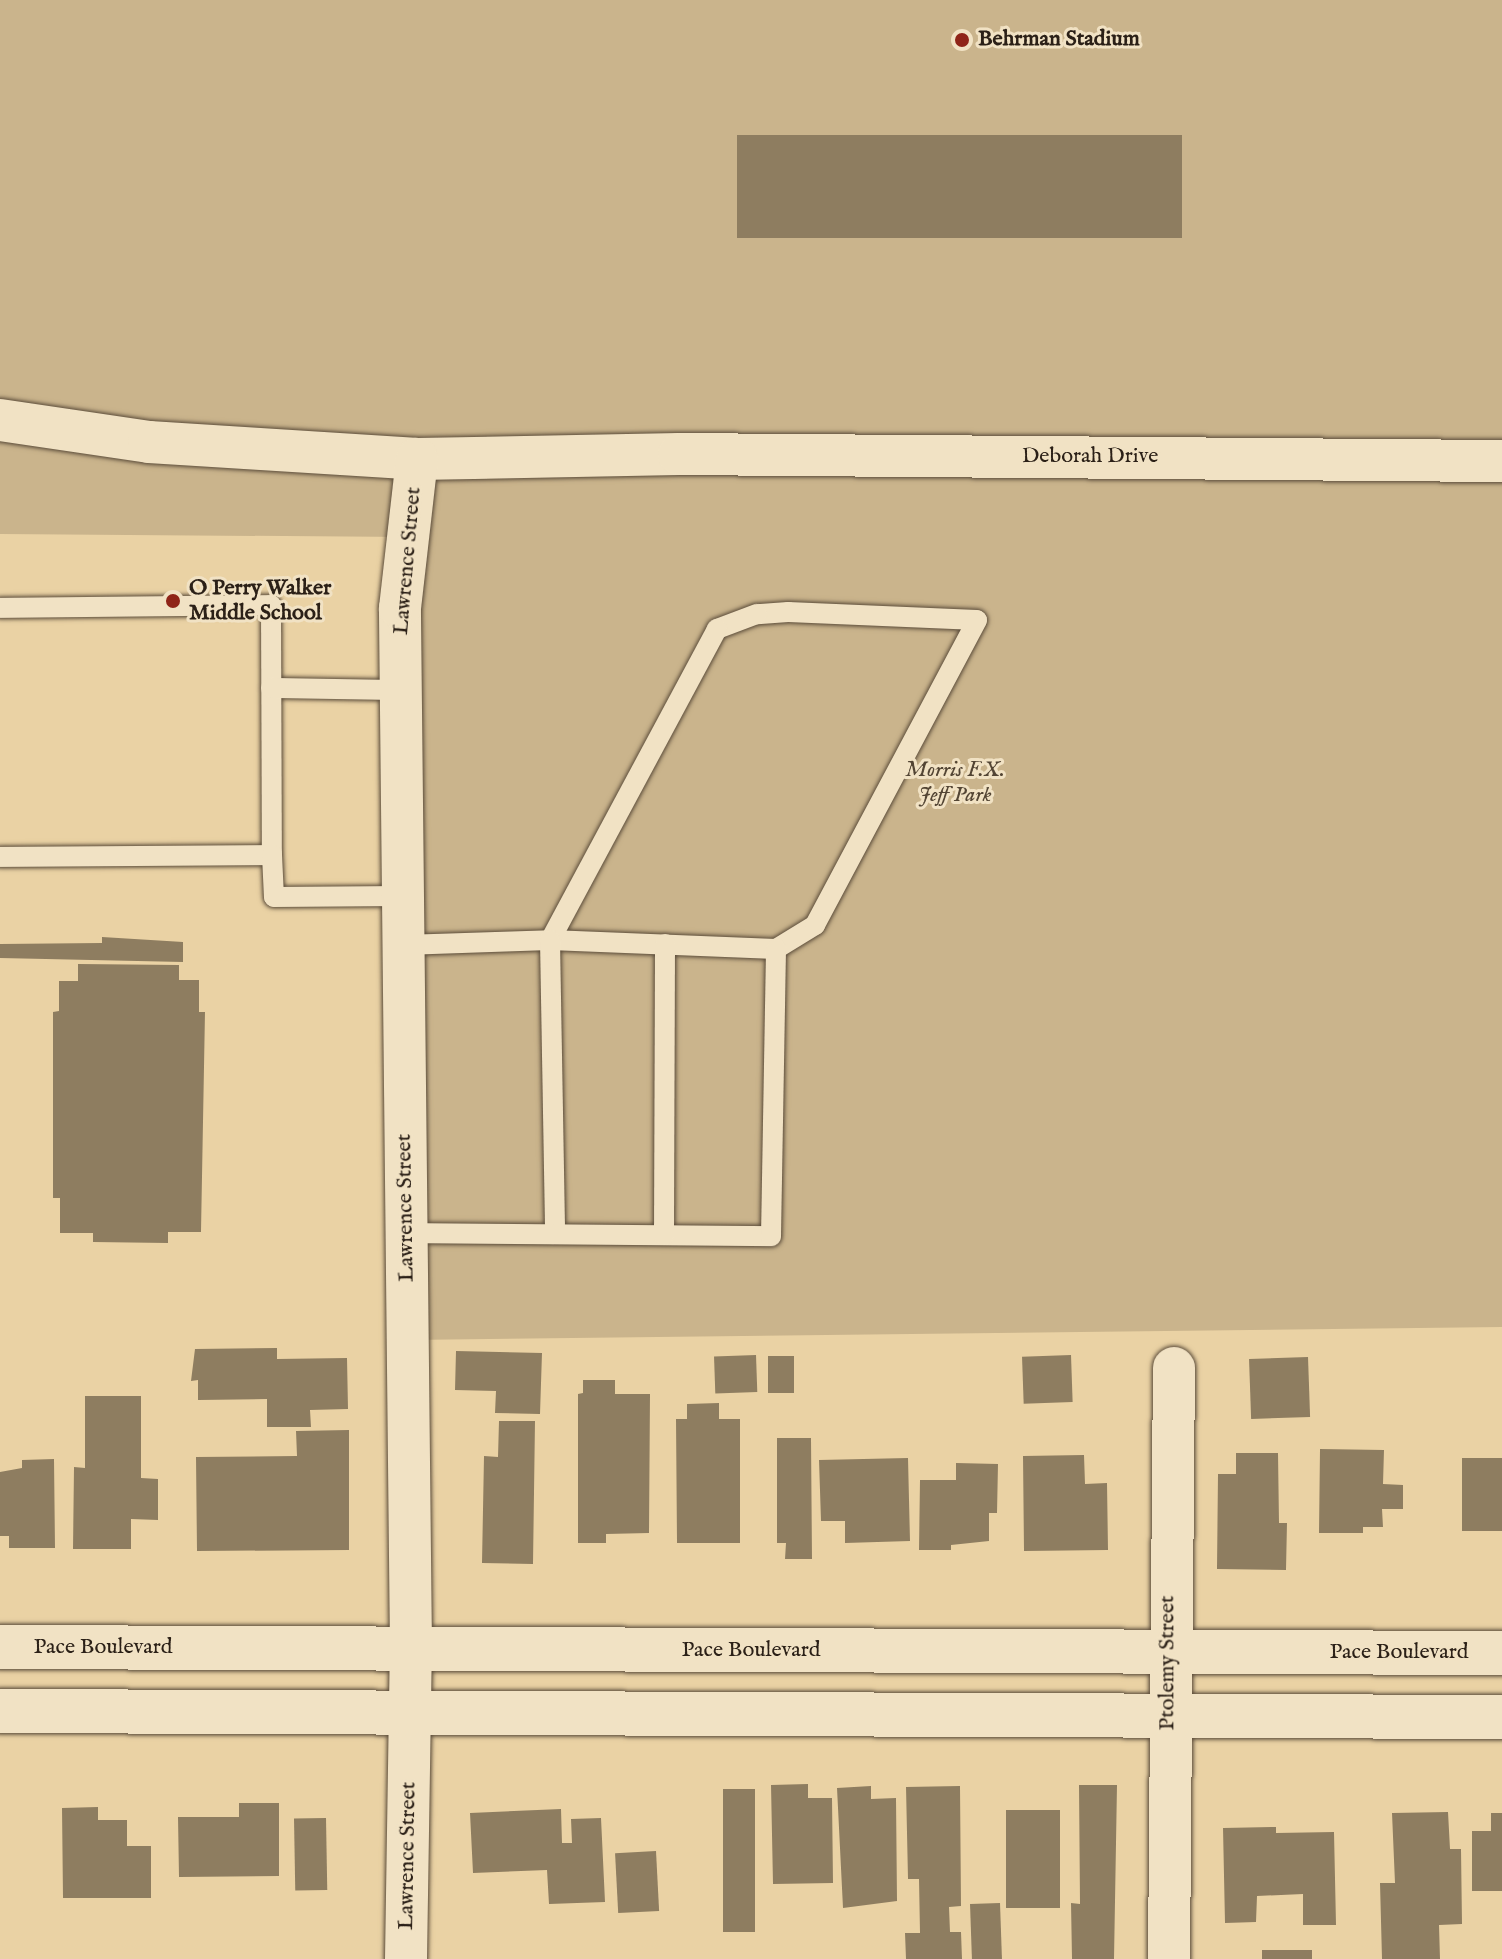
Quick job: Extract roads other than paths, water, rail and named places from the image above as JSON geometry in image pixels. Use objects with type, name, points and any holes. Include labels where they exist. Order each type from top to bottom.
[{"type":"street","name":"Lawrence Street","points":[[0,420],[149,442],[417,459],[679,454]]},
{"type":"street","name":"Deborah Drive","points":[[679,454],[1502,461]]},
{"type":"street","name":"Lawrence Street","points":[[406,1959],[411,1649],[400,608],[417,459]]},
{"type":"street","name":"Ptolemy Street","points":[[1169,1959],[1167,1716],[1174,1368]]},
{"type":"street","name":"Pace Boulevard","points":[[0,1647],[1502,1653]]},
{"type":"street","points":[[0,1711],[1502,1717]]},
{"type":"lane","points":[[0,608],[271,605],[274,897],[402,896]]},
{"type":"lane","points":[[403,945],[550,940],[776,949],[815,925],[977,620],[788,612],[757,614],[717,629],[550,940],[555,1234]]},
{"type":"lane","points":[[271,688],[400,690]]},
{"type":"lane","points":[[0,857],[272,855]]},
{"type":"lane","points":[[664,1235],[665,944]]},
{"type":"lane","points":[[406,1233],[771,1236],[776,949]]},
{"type":"place","name":"Behrman Stadium","points":[[962,40]]},
{"type":"place","name":"O Perry Walker Middle School","points":[[173,601]]},
{"type":"park label","name":"Morris F.X. Jeff Park","points":[[955,782]]}]
